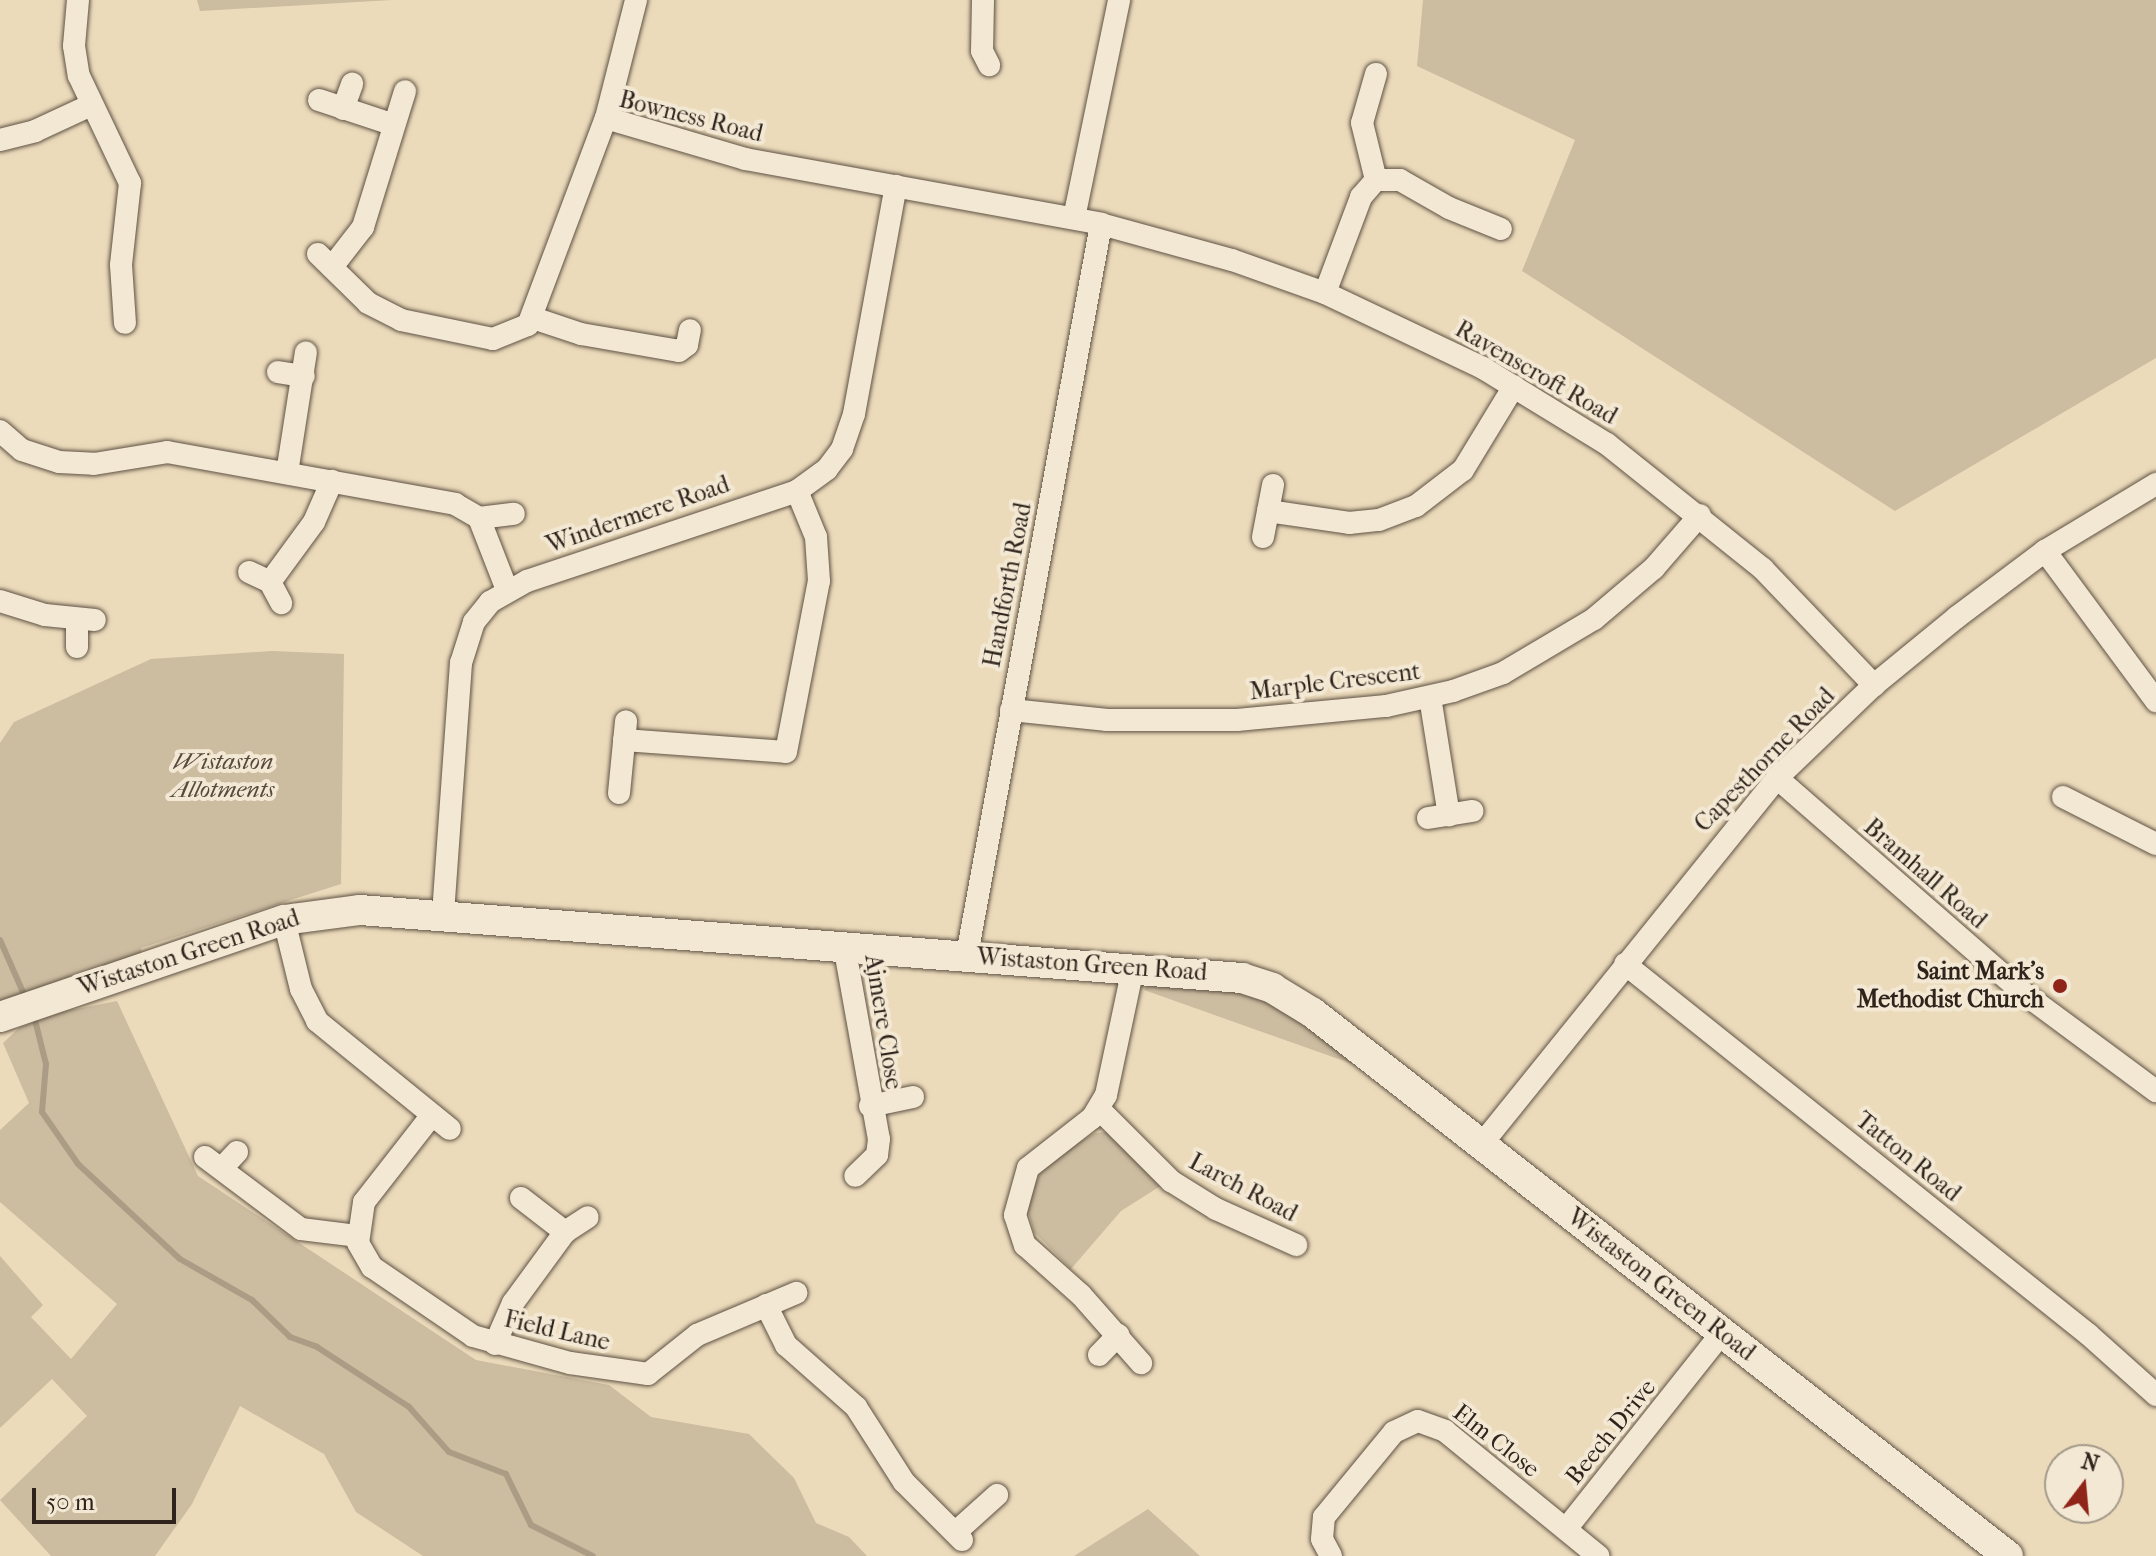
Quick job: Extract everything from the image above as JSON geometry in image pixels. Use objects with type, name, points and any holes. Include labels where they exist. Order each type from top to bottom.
[{"type":"street","points":[[78,0],[75,57],[89,106],[121,158],[130,183],[121,265],[125,323]]},
{"type":"street","points":[[606,118],[636,0]]},
{"type":"street","points":[[983,0],[982,51],[989,65]]},
{"type":"street","points":[[1074,218],[1119,0]]},
{"type":"street","points":[[1376,74],[1362,123],[1376,180]]},
{"type":"street","points":[[343,109],[352,84]]},
{"type":"street","points":[[405,91],[363,227],[325,261],[368,303],[419,325],[493,339],[521,330],[533,318],[581,334],[679,351],[687,345],[690,330]]},
{"type":"street","points":[[319,100],[394,125]]},
{"type":"street","points":[[0,140],[35,131],[89,106]]},
{"type":"street","name":"Bowness Road","points":[[533,318],[606,118],[708,151],[1101,224]]},
{"type":"street","points":[[1325,293],[1361,197],[1376,180],[1400,180],[1449,208],[1501,229]]},
{"type":"street","name":"Windermere Road","points":[[443,914],[464,646],[482,609],[507,590],[797,491],[827,469],[847,438],[896,186]]},
{"type":"street","name":"Ravenscroft Road","points":[[1101,224],[1232,260],[1325,293],[1514,386],[1607,444],[1700,515],[1790,595],[1874,685]]},
{"type":"street","name":"Handforth Road","points":[[967,955],[1101,224]]},
{"type":"street","points":[[287,473],[306,352]]},
{"type":"street","points":[[278,372],[304,376]]},
{"type":"street","points":[[1268,511],[1349,523],[1379,520],[1416,506],[1463,470],[1514,386]]},
{"type":"street","points":[[3,443],[41,458],[69,463],[167,452],[455,504],[479,518],[514,514]]},
{"type":"street","points":[[270,582],[314,522],[332,481]]},
{"type":"street","name":"Capesthorne Road","points":[[1481,1145],[1777,778],[1874,685],[2045,551],[2156,484]]},
{"type":"street","points":[[1263,537],[1273,485]]},
{"type":"street","points":[[619,793],[625,730],[786,752],[819,581],[816,537],[797,491]]},
{"type":"street","name":"Marple Crescent","points":[[1011,710],[1107,720],[1237,720],[1430,697],[1503,673],[1572,634],[1654,568],[1700,515]]},
{"type":"street","points":[[479,518],[507,590]]},
{"type":"street","points":[[2045,551],[2156,701]]},
{"type":"street","points":[[249,572],[270,582],[281,603]]},
{"type":"street","points":[[0,601],[86,620],[77,647]]},
{"type":"street","points":[[1430,697],[1438,817],[1472,811]]},
{"type":"street","name":"Bramhall Road","points":[[1777,778],[2022,992],[2156,1091]]},
{"type":"street","points":[[2063,797],[2156,844]]},
{"type":"street","name":"Wistaston Green Road","points":[[1,1016],[284,920],[350,910],[443,914],[1221,975],[1284,994],[2008,1556]]},
{"type":"street","points":[[221,1159],[301,1229],[357,1236],[370,1193],[441,1122],[317,1021],[305,1002],[284,920]]},
{"type":"street","name":"Ajmere Close","points":[[844,945],[880,1150],[855,1176]]},
{"type":"street","name":"Tatton Road","points":[[1625,964],[2089,1335],[2156,1395]]},
{"type":"street","points":[[1133,968],[1118,1057],[1099,1109],[1028,1168],[1015,1215],[1025,1245],[1118,1335],[1141,1363]]},
{"type":"street","name":"Ajmere Close","points":[[870,1106],[913,1097]]},
{"type":"street","name":"Larch Road","points":[[1099,1109],[1171,1181],[1216,1209],[1296,1245]]},
{"type":"street","points":[[521,1198],[565,1232]]},
{"type":"street","points":[[495,1344],[513,1303],[565,1232],[588,1217]]},
{"type":"street","name":"Field Lane","points":[[357,1236],[372,1267],[463,1330],[495,1344],[570,1363],[648,1374],[697,1335],[796,1293]]},
{"type":"street","points":[[766,1305],[786,1345],[856,1407],[904,1482],[960,1536],[997,1495]]},
{"type":"street","name":"Beech Drive","points":[[1566,1529],[1722,1333]]},
{"type":"street","points":[[1099,1355],[1118,1335]]},
{"type":"street","name":"Elm Close","points":[[1331,1556],[1322,1539],[1324,1517],[1394,1432],[1418,1421],[1445,1431],[1566,1529]]},
{"type":"street","points":[[1566,1529],[1598,1556]]},
{"type":"green space","points":[[197,0],[392,0],[200,11]]},
{"type":"green space","points":[[1423,0],[2156,0],[2156,358],[1895,511],[1522,271],[1575,140],[1417,66]]},
{"type":"green space","name":"Wistaston Allotments","points":[[272,651],[344,654],[341,884],[141,948],[145,969],[0,1017],[0,743],[14,722],[151,659]]},
{"type":"green space","points":[[1149,983],[1251,991],[1286,1006],[1364,1068],[1144,990]]},
{"type":"green space","points":[[117,1001],[198,1176],[476,1360],[609,1385],[651,1417],[749,1434],[794,1478],[816,1523],[849,1537],[867,1556],[423,1556],[356,1512],[324,1454],[240,1406],[192,1504],[155,1556],[51,1556],[0,1500],[87,1416],[52,1379],[0,1428],[0,1256],[43,1305],[31,1317],[71,1359],[117,1304],[0,1202],[0,1130],[29,1103],[3,1043],[19,1028],[51,1014]]},
{"type":"green space","points":[[1106,1132],[1162,1185],[1121,1211],[1071,1269],[1034,1232],[1028,1211],[1032,1188],[1049,1159],[1095,1133]]},
{"type":"green space","points":[[1148,1509],[1200,1556],[1074,1556]]},
{"type":"waterway","points":[[0,940],[26,999]]},
{"type":"waterway","points":[[34,1016],[46,1064],[42,1112],[78,1164],[180,1259],[252,1300],[290,1337],[317,1347],[409,1407],[449,1452],[506,1474],[531,1525],[593,1556]]},
{"type":"place","name":"Saint Mark’s Methodist Church","points":[[2060,986]]}]
